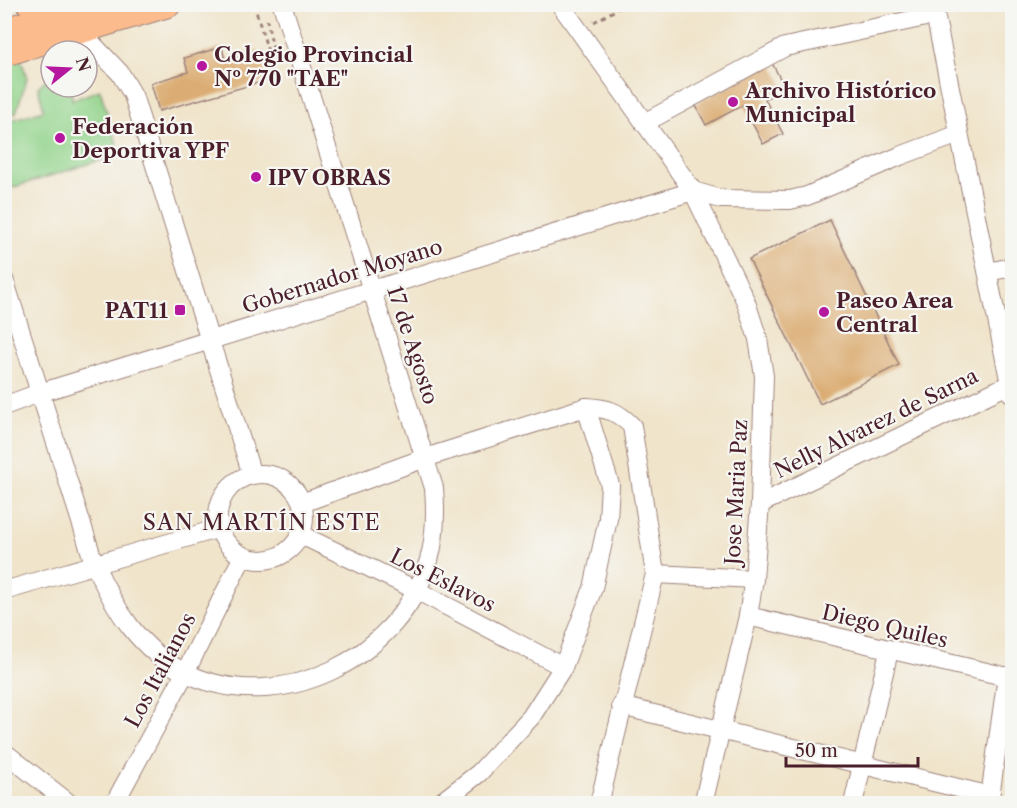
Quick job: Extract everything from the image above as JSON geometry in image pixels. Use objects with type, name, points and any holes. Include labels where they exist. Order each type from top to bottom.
[{"type":"highway","points":[[4,32],[95,4]]},
{"type":"highway","points":[[4,53],[168,4]]},
{"type":"main road","points":[[28,4],[80,31]]},
{"type":"street","name":"17 de Agosto","points":[[4,279],[94,564],[111,600],[131,630],[156,653],[185,673],[225,687],[285,687],[330,674],[365,652],[391,626],[416,590],[429,561],[436,520],[434,488],[282,4]]},
{"type":"street","name":"Jose Maria Paz","points":[[562,6],[693,191],[746,302],[764,376],[760,504],[754,579],[748,616],[703,804]]},
{"type":"street","points":[[644,123],[785,47],[934,10],[1012,386]]},
{"type":"street","points":[[80,31],[114,66],[133,95],[212,340],[252,475]]},
{"type":"street","points":[[693,191],[705,196],[730,199],[780,201],[807,196],[900,156],[959,134]]},
{"type":"street","name":"Gobernador Moyano","points":[[4,406],[39,393],[693,191]]},
{"type":"street","points":[[707,221],[730,199]]},
{"type":"street","points":[[988,272],[1012,267]]},
{"type":"street","name":"Nelly Alvarez de Sarna","points":[[760,504],[1012,386]]},
{"type":"street","points":[[439,804],[479,773],[531,717],[563,667],[593,588],[608,519],[610,485],[586,407]]},
{"type":"street","points":[[302,503],[425,458],[586,407],[610,408],[632,426],[655,574],[621,706],[599,804]]},
{"type":"street","points":[[265,474],[283,480],[297,492],[302,503],[304,525],[301,535],[282,555],[256,560],[243,556],[229,544],[219,528],[220,507],[229,489],[239,480],[252,475],[265,474]]},
{"type":"street","points":[[4,591],[219,528]]},
{"type":"street","name":"Los Eslavos","points":[[301,535],[416,590],[563,667]]},
{"type":"street","name":"Los Italianos","points":[[114,804],[185,673],[243,556]]},
{"type":"street","points":[[655,574],[754,579]]},
{"type":"street","name":"Diego Quiles","points":[[748,616],[889,651],[1010,677]]},
{"type":"street","points":[[853,804],[889,651]]},
{"type":"street","points":[[621,706],[990,800],[1010,677]]},
{"type":"street","points":[[4,752],[67,803]]},
{"type":"path","points":[[234,4],[235,9],[254,6],[269,55],[274,54],[266,15]]},
{"type":"path","points":[[578,31],[626,4]]},
{"type":"green space","points":[[19,52],[27,78],[16,113],[5,116],[4,56]]},
{"type":"green space","name":"Federación Deportiva YPF","points":[[100,90],[120,154],[5,190],[5,122],[44,110],[41,99],[99,99]]},
{"type":"building","points":[[222,47],[225,60],[259,50],[268,80],[159,111],[151,83],[188,72],[184,58]]},
{"type":"building","name":"Archivo Histórico Municipal","points":[[772,63],[785,88],[765,99],[783,134],[763,144],[743,105],[706,125],[695,104]]},
{"type":"building","name":"Paseo Area Central","points":[[830,220],[899,365],[820,404],[749,259]]},
{"type":"place","name":"Colegio Provincial Nº 770 \"TAE\"","points":[[202,66]]},
{"type":"place","name":"Archivo Histórico Municipal","points":[[733,102]]},
{"type":"place","name":"Federación Deportiva YPF","points":[[60,138]]},
{"type":"place","name":"IPV OBRAS","points":[[256,177]]},
{"type":"place","name":"PAT11","points":[[180,310]]},
{"type":"place","name":"Paseo Area Central","points":[[824,312]]},
{"type":"district","name":"SAN MARTÍN ESTE","points":[[262,522]]}]
